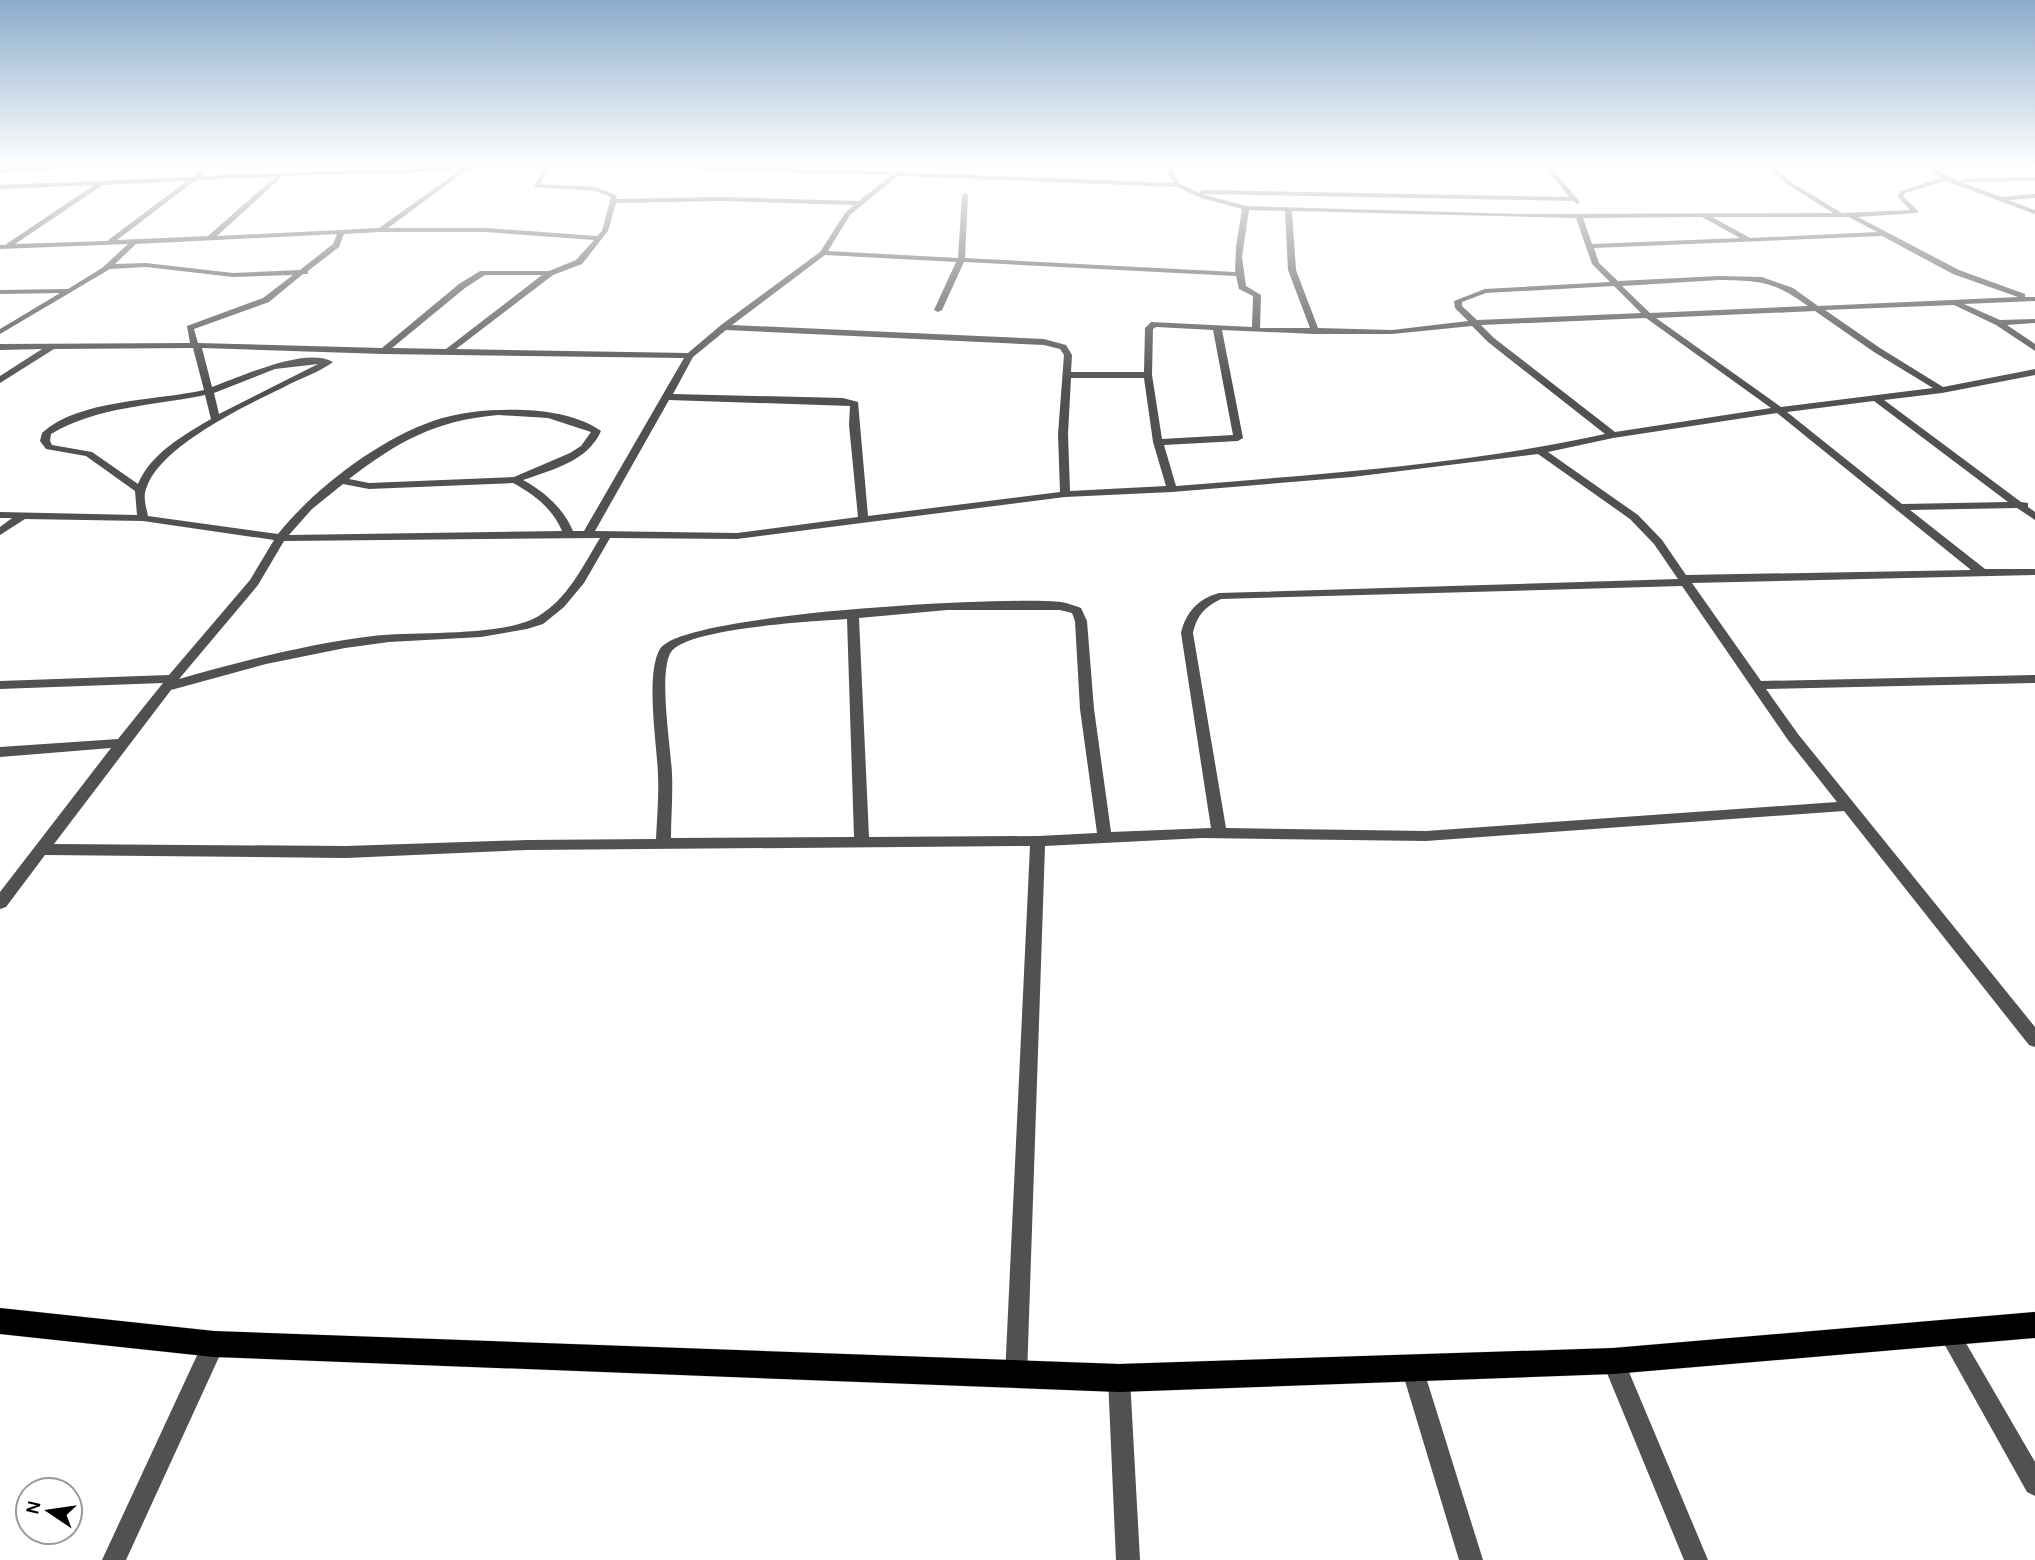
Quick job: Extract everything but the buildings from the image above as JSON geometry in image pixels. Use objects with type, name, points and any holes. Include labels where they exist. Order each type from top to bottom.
[{"type":"main road","points":[[0,1321],[215,1344],[1119,1378],[1413,1371],[1613,1361],[2035,1325]]},
{"type":"street","points":[[109,243],[113,240]]},
{"type":"street","points":[[3,247],[190,240]]},
{"type":"street","points":[[215,418],[199,349],[195,345],[190,328],[266,300],[305,272],[336,245],[338,240]]},
{"type":"street","points":[[447,352],[550,273],[579,262],[598,240]]},
{"type":"street","points":[[588,534],[690,356],[723,327],[823,253],[831,240]]},
{"type":"street","points":[[938,310],[961,260],[962,240]]},
{"type":"street","points":[[1239,240],[1238,274],[1242,287],[1257,295],[1256,330]]},
{"type":"street","points":[[1290,240],[1292,270],[1315,332]]},
{"type":"street","points":[[1588,240],[1596,264],[1648,316],[1779,410],[1982,573]]},
{"type":"street","points":[[1590,246],[1753,240]]},
{"type":"street","points":[[1895,240],[1968,277],[2034,300]]},
{"type":"street","points":[[0,332],[108,267],[134,242]]},
{"type":"street","points":[[823,253],[1238,274]]},
{"type":"street","points":[[108,267],[146,265],[233,275],[305,272]]},
{"type":"street","points":[[383,351],[462,286],[483,273],[550,273]]},
{"type":"street","points":[[1613,435],[1491,340],[1458,306],[1458,301],[1472,293],[1615,283],[1762,279],[1790,290],[1942,390]]},
{"type":"street","points":[[0,292],[70,290]]},
{"type":"street","points":[[1172,489],[1158,442],[1148,375],[1150,326],[1392,332],[1473,323],[2034,300]]},
{"type":"street","points":[[1956,303],[1999,323],[2035,348]]},
{"type":"street","points":[[1999,323],[2035,321]]},
{"type":"street","points":[[723,327],[1057,344],[1068,355],[1065,375],[1065,494]]},
{"type":"street","points":[[1158,442],[1238,438],[1217,328]]},
{"type":"street","points":[[0,347],[195,345],[356,352],[690,356]]},
{"type":"street","points":[[0,380],[51,347]]},
{"type":"street","points":[[143,518],[140,489],[158,461],[215,418],[328,362],[356,352]]},
{"type":"street","points":[[140,489],[89,454],[50,447],[45,440],[47,433],[101,412],[207,392],[257,371],[290,363],[328,362]]},
{"type":"street","points":[[0,515],[143,518],[281,538],[569,534],[737,536],[1065,494],[1172,489],[1352,474],[1540,451],[1613,435],[1779,410],[1942,390],[2035,373]]},
{"type":"street","points":[[1065,375],[1148,375]]},
{"type":"street","points":[[667,397],[843,401],[855,404],[854,425],[863,518]]},
{"type":"street","points":[[1876,398],[2035,517]]},
{"type":"street","points":[[0,903],[167,684],[251,585],[273,555],[281,538],[340,480],[411,434],[436,423],[461,417],[546,414],[596,431],[594,440],[584,450],[515,480],[369,486],[340,480]]},
{"type":"street","points":[[1540,451],[1634,517],[1686,580],[1756,685],[1848,806],[2035,1040]]},
{"type":"street","points":[[515,480],[534,489],[542,500],[562,515],[569,534]]},
{"type":"street","points":[[1900,506],[2035,505]]},
{"type":"street","points":[[0,532],[22,516]]},
{"type":"street","points":[[0,685],[167,684],[260,660],[372,640],[522,627],[556,609],[573,588],[607,534]]},
{"type":"street","points":[[1219,833],[1186,633],[1193,614],[1202,603],[1219,596],[1686,580],[2035,572]]},
{"type":"street","points":[[663,845],[665,779],[660,689],[661,659],[667,646],[694,633],[947,606],[1061,606],[1077,611],[1081,621],[1087,709],[1105,839]]},
{"type":"street","points":[[853,615],[862,844]]},
{"type":"street","points":[[1756,685],[2035,678]]},
{"type":"street","points":[[0,752],[122,743]]},
{"type":"street","points":[[42,849],[346,852],[527,845],[1038,841],[1219,833],[1426,836],[1848,806]]},
{"type":"street","points":[[1016,1376],[1038,841]]},
{"type":"street","points":[[1949,1333],[2035,1484]]},
{"type":"street","points":[[114,1560],[215,1344]]},
{"type":"street","points":[[1613,1361],[1696,1560]]},
{"type":"street","points":[[1413,1371],[1471,1560]]},
{"type":"street","points":[[1119,1378],[1128,1560]]}]
